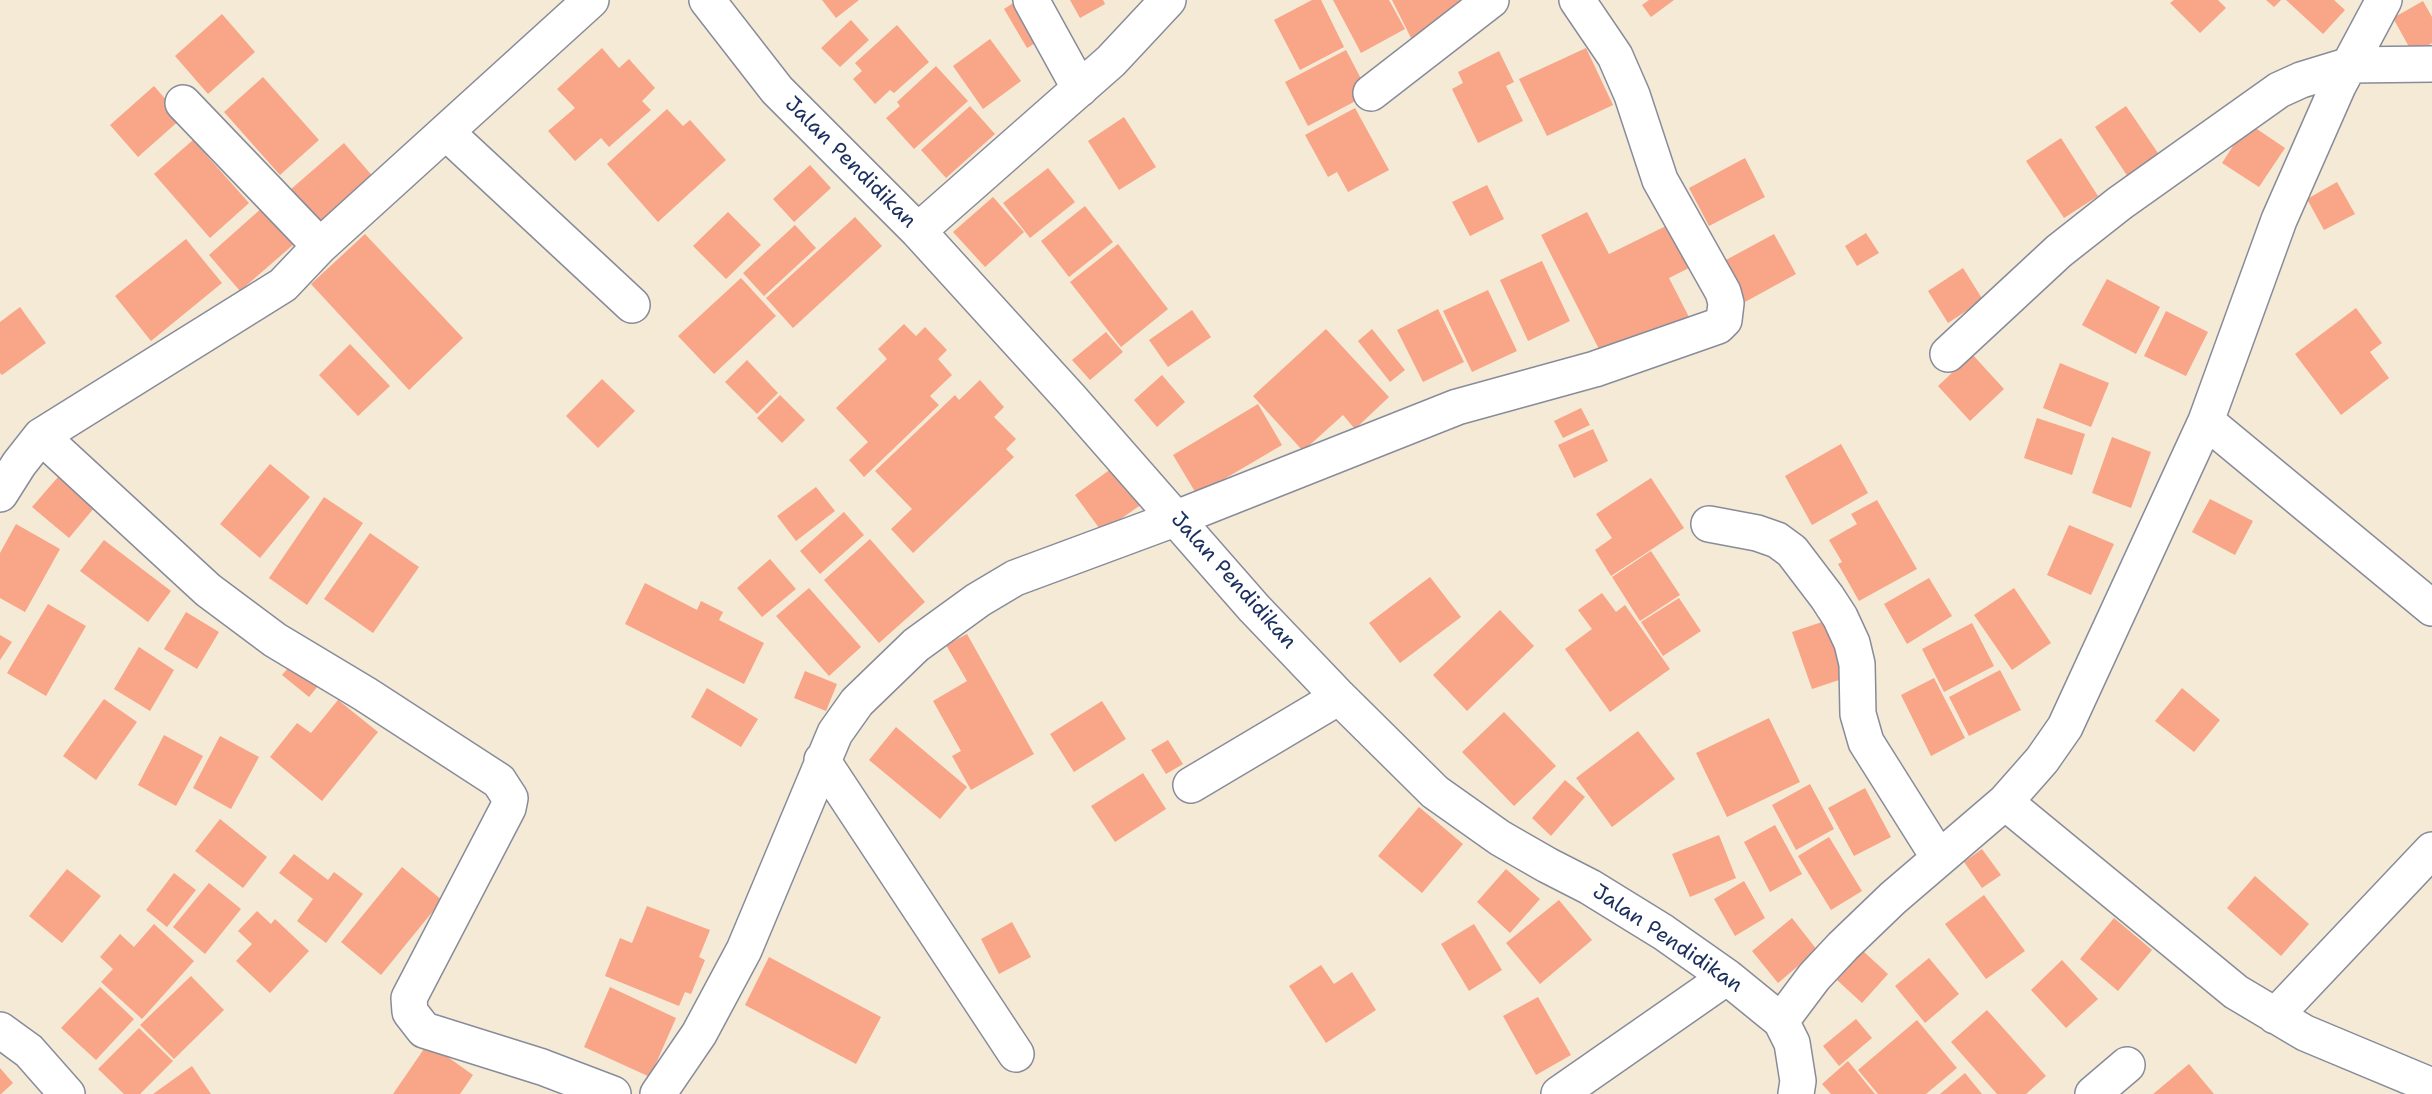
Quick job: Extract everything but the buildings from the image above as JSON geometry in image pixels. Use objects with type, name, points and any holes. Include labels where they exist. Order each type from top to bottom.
[{"type":"street","points":[[0,494],[41,436],[283,285],[320,246],[591,0]]},
{"type":"street","name":"Jalan Pendidikan","points":[[707,0],[777,90],[918,232],[1177,518],[1254,608],[1339,697],[1436,792],[1500,838],[1590,887],[1663,932],[1727,977],[1781,1021],[1792,1042],[1803,1090]]},
{"type":"street","points":[[1031,0],[1080,89]]},
{"type":"street","points":[[918,232],[1111,61],[1168,0]]},
{"type":"street","points":[[1371,93],[1491,0]]},
{"type":"street","points":[[658,1094],[699,1034],[744,950],[835,733],[856,702],[916,645],[978,600],[1015,578],[1177,518],[1457,407],[1595,369],[1718,326],[1724,320],[1726,303],[1723,292],[1660,180],[1632,95],[1615,56],[1577,0]]},
{"type":"street","points":[[1781,1021],[1814,976],[1843,946],[2005,802],[2042,760],[2064,727],[2206,421],[2279,220],[2337,86],[2384,0]]},
{"type":"street","points":[[1948,354],[2059,251],[2120,203],[2259,103],[2301,80],[2350,65],[2432,64]]},
{"type":"street","points":[[183,103],[320,246]]},
{"type":"street","points":[[447,133],[632,305]]},
{"type":"street","points":[[2206,421],[2432,608]]},
{"type":"street","points":[[41,436],[208,590],[275,640],[365,694],[499,781],[510,798],[508,808],[409,998],[410,1012],[424,1030],[542,1067],[613,1094]]},
{"type":"street","points":[[1709,524],[1757,533],[1777,540],[1792,551],[1827,597],[1852,643],[1857,664],[1858,714],[1866,741],[1939,858]]},
{"type":"street","points":[[1191,785],[1339,697]]},
{"type":"street","points":[[822,760],[1016,1054]]},
{"type":"street","points":[[2005,802],[2236,992],[2326,1043],[2432,1086]]},
{"type":"street","points":[[2275,1016],[2432,850]]},
{"type":"street","points":[[1559,1094],[1727,977]]},
{"type":"street","points":[[0,1030],[29,1051],[67,1094]]},
{"type":"street","points":[[2093,1094],[2127,1065]]}]
